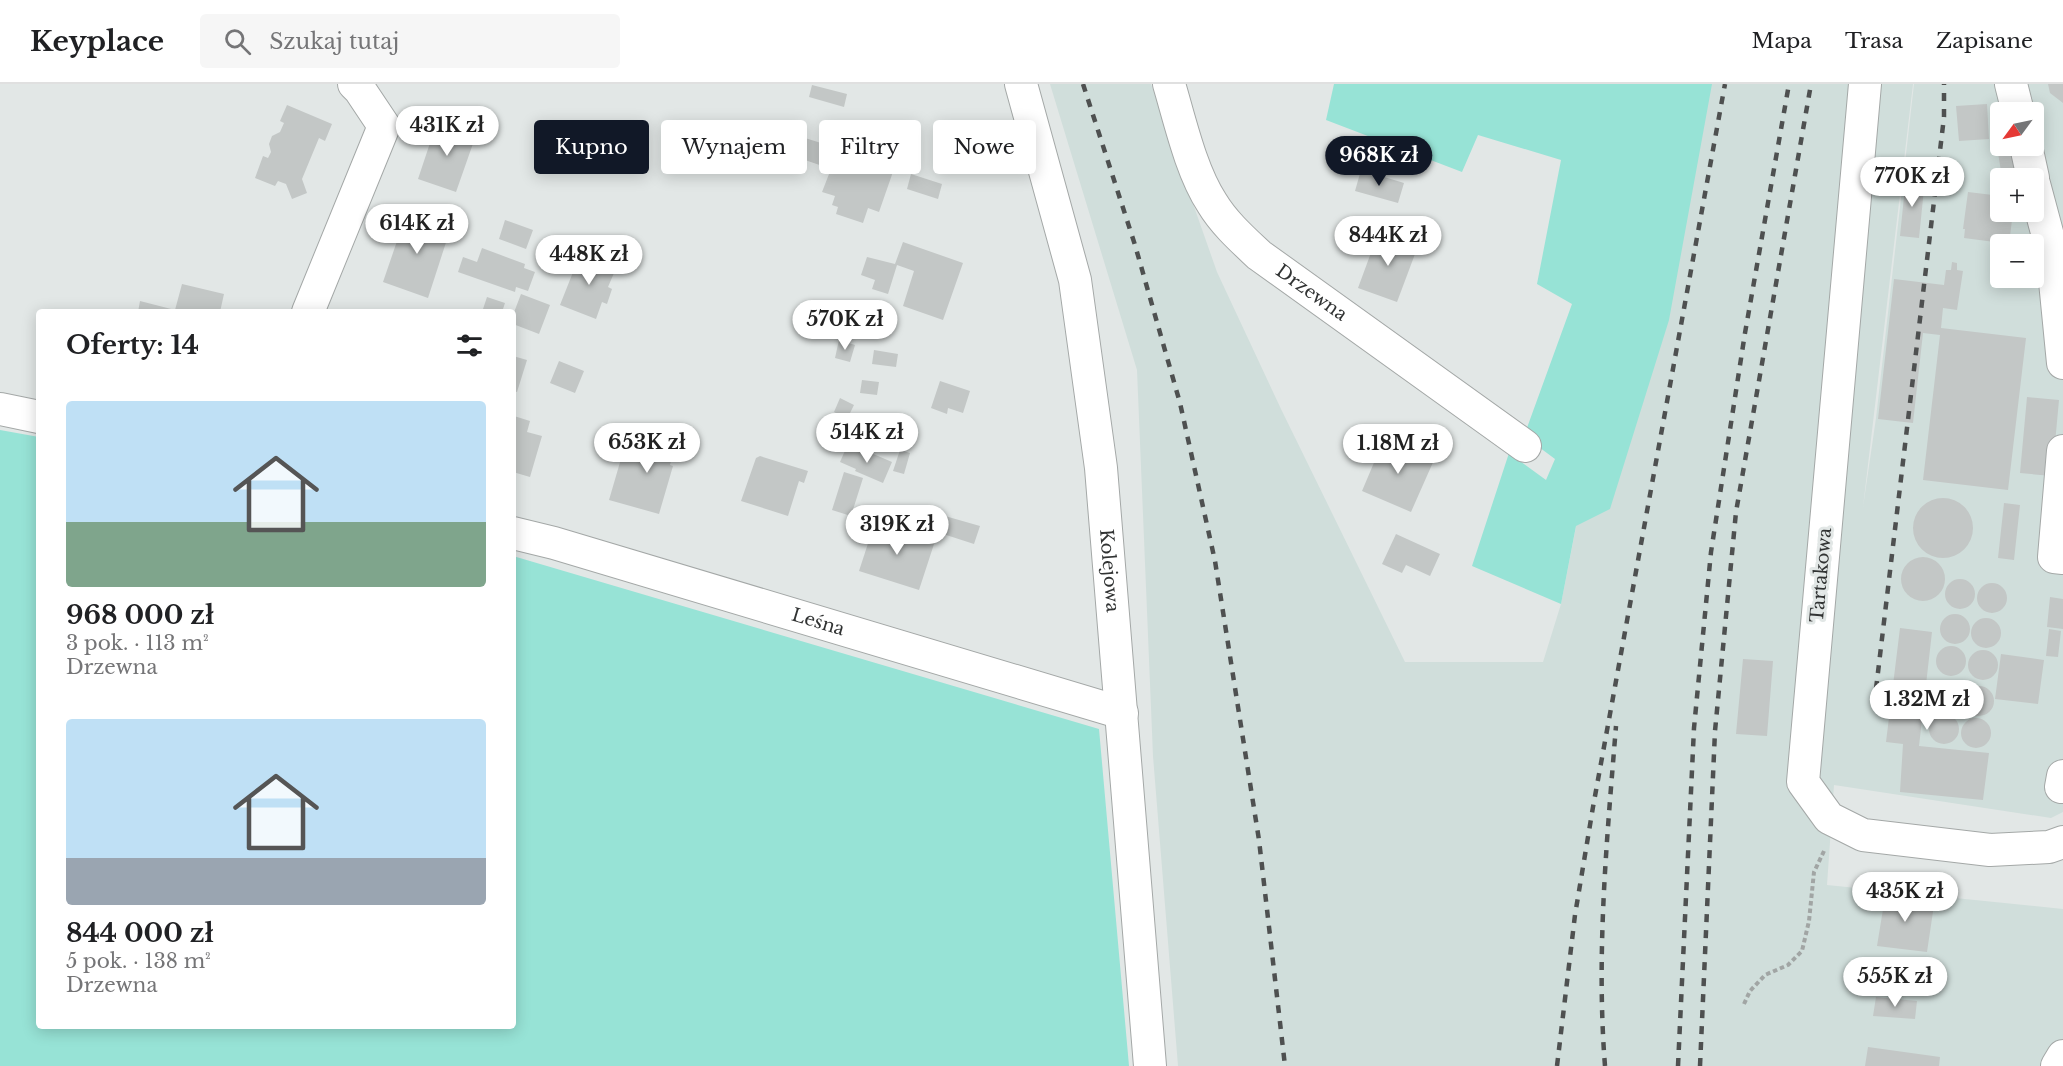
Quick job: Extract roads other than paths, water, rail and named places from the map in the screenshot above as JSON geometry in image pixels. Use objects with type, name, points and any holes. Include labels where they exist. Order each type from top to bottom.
[{"type":"street","points":[[309,309],[384,126],[354,84]]},
{"type":"street","name":"Kolejowa","points":[[1021,84],[1075,280],[1101,468],[1150,1066]]},
{"type":"street","name":"Drzewna","points":[[1169,84],[1198,177],[1211,202],[1241,237],[1259,255],[1525,447]]},
{"type":"street","name":"Tartakowa","points":[[1865,84],[1803,782],[1829,818],[1863,835],[1990,850],[2049,847],[2063,842]]},
{"type":"street","points":[[2011,84],[2016,102]]},
{"type":"street","points":[[2044,213],[2057,250],[2063,363]]},
{"type":"street","points":[[0,409],[36,416]]},
{"type":"street","points":[[2063,451],[2054,557],[2063,558]]},
{"type":"street","name":"Leśna","points":[[516,534],[554,543],[1122,713]]},
{"type":"street","points":[[2057,1066],[2063,1056]]},
{"type":"railway","points":[[1083,84],[1135,245],[1180,403],[1215,561],[1259,840],[1285,1066]]},
{"type":"railway","points":[[1557,1066],[1575,915],[1593,807],[1725,84]]},
{"type":"railway","points":[[1678,1066],[1694,728],[1711,552],[1745,333],[1789,84]]},
{"type":"railway","points":[[1700,1066],[1715,731],[1736,512],[1811,84]]},
{"type":"railway","points":[[1876,689],[1944,117],[1944,84]]},
{"type":"railway","points":[[1605,1066],[1602,938],[1616,726]]}]
